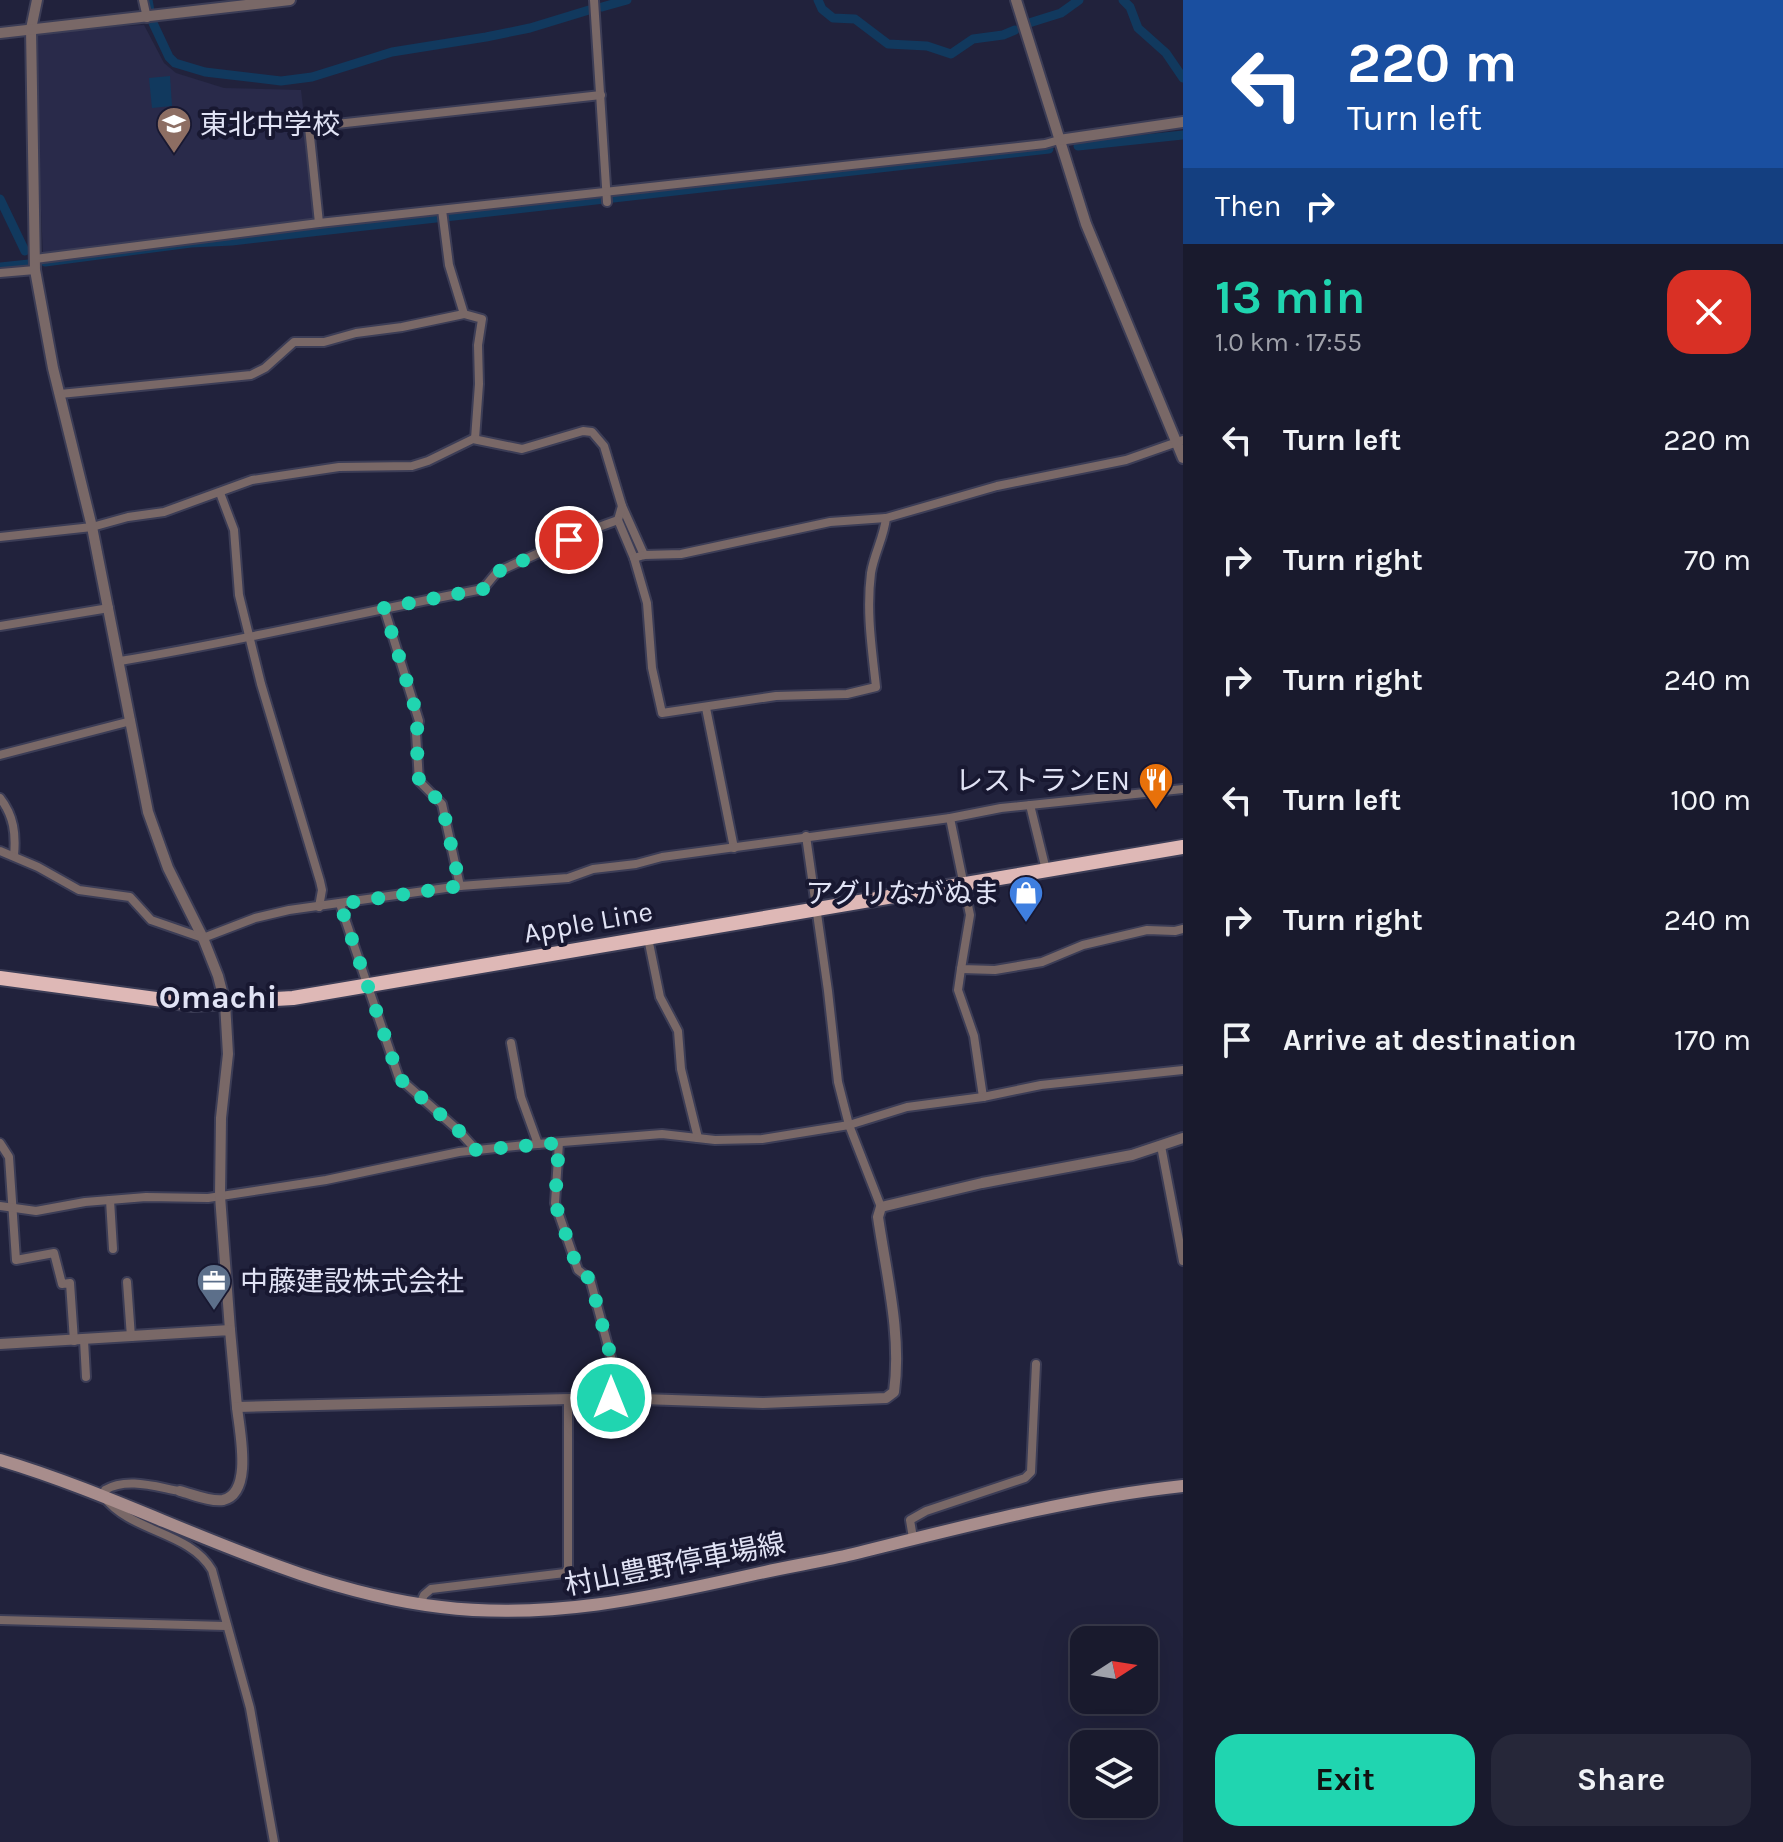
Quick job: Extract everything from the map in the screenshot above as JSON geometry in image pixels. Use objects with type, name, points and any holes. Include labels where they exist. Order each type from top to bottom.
[{"type":"highway","name":"Apple Line","points":[[0,978],[193,1004],[293,998],[1183,847]]},
{"type":"main road","name":"村山豊野停車場線","points":[[0,1460],[292,1571],[358,1591],[420,1604],[538,1611],[611,1604],[849,1555],[1124,1492],[1183,1486]]},
{"type":"street","points":[[37,0],[31,29],[35,264],[60,394],[120,661],[148,812],[168,868],[218,976],[225,1003],[228,1054],[221,1118],[220,1196],[241,1444],[240,1484],[221,1501],[127,1483],[105,1490],[104,1497],[113,1509],[130,1520],[195,1549],[206,1558],[212,1570],[250,1708],[274,1842]]},
{"type":"street","points":[[143,0],[147,18]]},
{"type":"street","points":[[0,33],[290,0]]},
{"type":"street","points":[[594,0],[606,196]]},
{"type":"street","points":[[1016,0],[1086,224],[1181,441],[1183,458]]},
{"type":"street","points":[[319,223],[309,127],[601,95]]},
{"type":"street","points":[[0,273],[35,264],[319,223],[442,215],[606,196],[1045,144],[1183,122]]},
{"type":"street","points":[[442,215],[449,265],[464,314]]},
{"type":"street","points":[[60,394],[251,375],[265,368],[294,342],[324,342],[356,333],[464,314],[482,319],[478,345],[475,439]]},
{"type":"street","points":[[0,537],[92,527],[128,517],[164,512],[252,480],[291,473],[339,467],[412,466],[475,439],[522,449],[583,431],[592,432],[604,446],[639,557],[647,603],[652,668],[662,713],[776,696],[847,694],[876,687],[869,639],[870,592],[872,570],[886,518]]},
{"type":"street","points":[[639,557],[681,554],[830,522],[886,518],[997,486],[1126,460],[1181,441]]},
{"type":"street","points":[[220,493],[234,530],[238,582],[249,636],[320,881],[319,907]]},
{"type":"street","points":[[622,506],[618,520],[639,557]]},
{"type":"street","points":[[120,661],[193,649],[483,589],[497,572],[618,520]]},
{"type":"street","points":[[0,626],[109,608]]},
{"type":"street","points":[[384,608],[419,721],[416,733],[419,781],[442,804],[460,886]]},
{"type":"street","points":[[706,708],[734,848]]},
{"type":"street","points":[[0,755],[131,721]]},
{"type":"street","points":[[0,851],[79,890],[130,897],[151,920],[203,938],[255,918],[319,907],[460,886],[568,878],[593,869],[806,836],[1030,805],[1183,789]]},
{"type":"street","points":[[0,798],[10,810],[16,837],[14,856]]},
{"type":"street","points":[[1030,805],[1046,870]]},
{"type":"street","points":[[950,818],[970,915],[958,990],[974,1036],[983,1097]]},
{"type":"street","points":[[237,1407],[611,1398],[763,1403],[886,1398],[894,1392],[897,1373],[878,1217],[881,1207],[849,1125],[838,1082],[806,836]]},
{"type":"street","points":[[340,904],[399,1078],[476,1150]]},
{"type":"street","points":[[961,969],[995,970],[1042,962],[1083,945],[1147,930],[1183,929]]},
{"type":"street","points":[[648,938],[660,997],[678,1031],[681,1069],[698,1138]]},
{"type":"street","points":[[511,1043],[521,1097],[538,1144]]},
{"type":"street","points":[[0,1206],[36,1211],[110,1200],[220,1196],[326,1180],[417,1159],[538,1144],[662,1134],[762,1139],[849,1125],[907,1107],[983,1097],[1041,1085],[1183,1070]]},
{"type":"street","points":[[881,1207],[973,1185],[1132,1155],[1183,1138]]},
{"type":"street","points":[[0,1143],[9,1157],[16,1260],[54,1253],[62,1284],[70,1283],[86,1377]]},
{"type":"street","points":[[559,1143],[555,1203],[578,1270],[590,1279],[612,1361],[611,1398]]},
{"type":"street","points":[[1161,1146],[1183,1261]]},
{"type":"street","points":[[110,1200],[113,1249]]},
{"type":"street","points":[[127,1282],[131,1337]]},
{"type":"street","points":[[0,1344],[230,1330]]},
{"type":"street","points":[[913,1538],[910,1520],[926,1511],[1025,1478],[1031,1472],[1036,1364]]},
{"type":"street","points":[[420,1604],[431,1589],[565,1573],[568,1568],[568,1399]]},
{"type":"street","points":[[0,1620],[226,1626]]},
{"type":"shaded area","name":"東北中学校","points":[[144,25],[164,63],[176,73],[224,88],[301,90],[316,221],[43,254],[33,31]]},
{"type":"shaded area","points":[[170,76],[172,106],[152,108],[149,78]]},
{"type":"waterway","points":[[148,0],[150,11]]},
{"type":"waterway","points":[[602,7],[627,0]]},
{"type":"waterway","points":[[818,0],[822,9],[833,18],[855,19],[888,44],[927,46],[951,54],[973,39],[1015,30]]},
{"type":"waterway","points":[[1029,23],[1061,13],[1079,0]]},
{"type":"waterway","points":[[1123,0],[1130,7],[1138,28],[1166,53],[1183,78]]},
{"type":"waterway","points":[[153,23],[175,63],[205,72],[281,81],[312,77],[392,52],[530,28],[589,10]]},
{"type":"waterway","points":[[1078,146],[1183,135]]},
{"type":"waterway","points":[[45,262],[191,243],[232,241],[1049,149]]},
{"type":"waterway","points":[[0,199],[25,251]]},
{"type":"waterway","points":[[0,267],[29,264]]},
{"type":"waterway","points":[[27,867],[39,872]]},
{"type":"place","name":"東北中学校","points":[[174,155]]},
{"type":"place","name":"レストランEN","points":[[1156,811]]},
{"type":"place","name":"アグリながぬま","points":[[1026,924]]},
{"type":"place","name":"中藤建設株式会社","points":[[214,1312]]},
{"type":"district","name":"Omachi","points":[[218,997]]},
{"type":"route","points":[[569,540],[497,572],[483,589],[384,608],[419,721],[416,733],[419,781],[442,804],[460,886],[340,904],[399,1078],[476,1150],[559,1143],[555,1203],[578,1270],[590,1279],[612,1361],[611,1398]]}]
